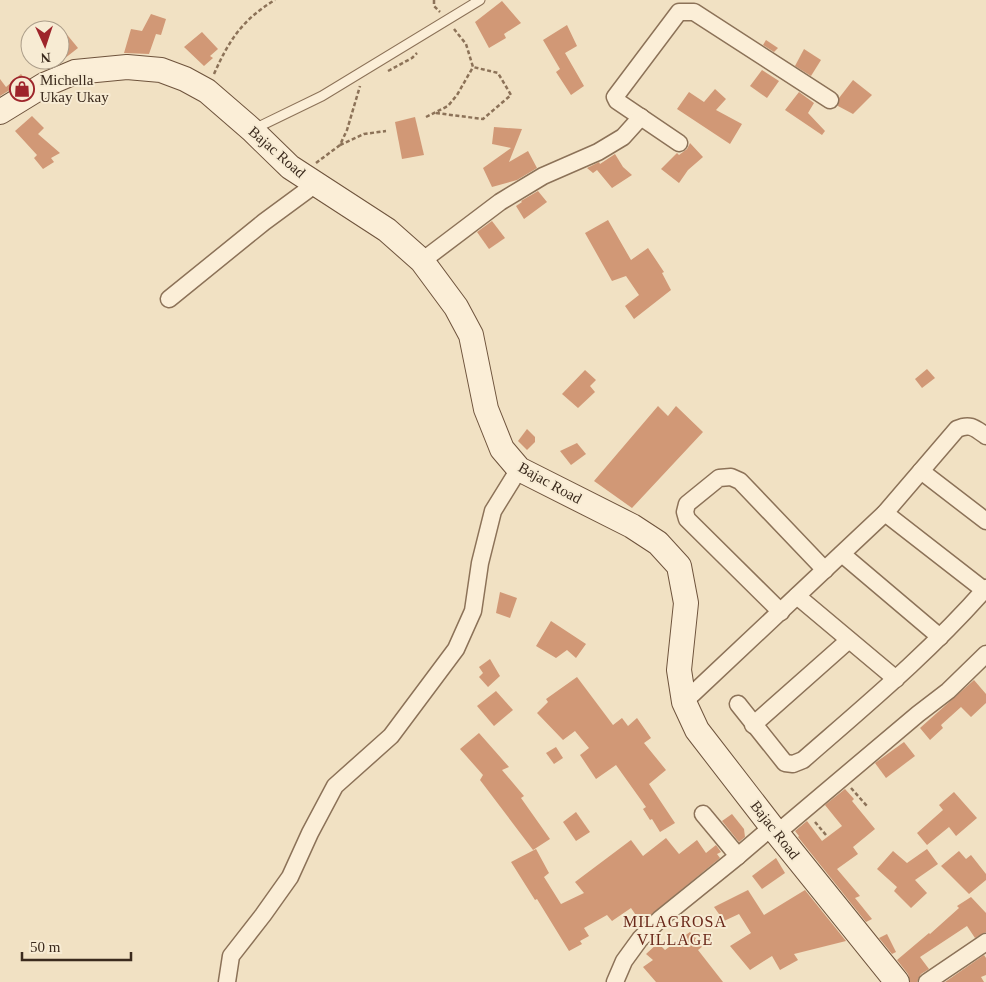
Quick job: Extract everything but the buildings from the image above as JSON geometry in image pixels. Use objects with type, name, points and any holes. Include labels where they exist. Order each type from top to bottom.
[{"type":"street","points":[[679,143],[617,101],[615,97],[679,12],[694,12],[830,100]]},
{"type":"street","name":"Bajac Road","points":[[0,112],[44,85],[75,72],[127,67],[162,70],[185,79],[207,92],[252,130],[290,167],[386,230],[422,261],[456,307],[471,335],[486,409],[502,449],[518,469],[632,526],[658,543],[678,566],[686,603],[679,670],[684,702],[697,730],[774,830],[897,982]]},
{"type":"street","points":[[422,261],[500,202],[543,176],[598,152],[623,137],[641,117]]},
{"type":"street","points":[[169,299],[264,222],[308,179]]},
{"type":"street","points":[[684,702],[885,514],[957,429],[964,426],[972,426],[986,436]]},
{"type":"street","points":[[227,982],[232,956],[264,915],[290,877],[310,832],[335,786],[391,736],[456,649],[473,611],[480,563],[493,511],[518,469]]},
{"type":"street","points":[[921,471],[986,521]]},
{"type":"street","points":[[781,612],[687,519],[685,512],[687,504],[719,478],[731,478],[740,481],[825,570]]},
{"type":"street","points":[[738,704],[785,763],[793,764],[803,760],[896,679],[985,589],[885,514]]},
{"type":"street","points":[[842,554],[940,636]]},
{"type":"street","points":[[797,596],[896,679]]},
{"type":"street","points":[[753,725],[849,640]]},
{"type":"street","points":[[615,982],[624,961],[640,939],[660,919],[738,856],[842,778],[948,691],[986,654]]},
{"type":"street","points":[[703,814],[738,856]]},
{"type":"street","points":[[927,982],[986,942]]},
{"type":"lane","points":[[252,130],[322,96],[480,0]]},
{"type":"path","points":[[207,92],[220,60],[240,28],[257,11],[275,0]]},
{"type":"path","points":[[426,117],[448,106],[457,95],[473,67],[466,44],[449,20]]},
{"type":"path","points":[[434,113],[483,119],[511,95],[498,73],[473,67]]},
{"type":"path","points":[[308,179],[340,145],[347,130],[366,68]]},
{"type":"path","points":[[340,145],[364,134],[386,131]]},
{"type":"path","points":[[842,778],[867,806]]},
{"type":"place","name":"Michella Ukay Ukay","points":[[22,89]]},
{"type":"district","name":"MILAGROSA VILLAGE","points":[[675,930]]}]
